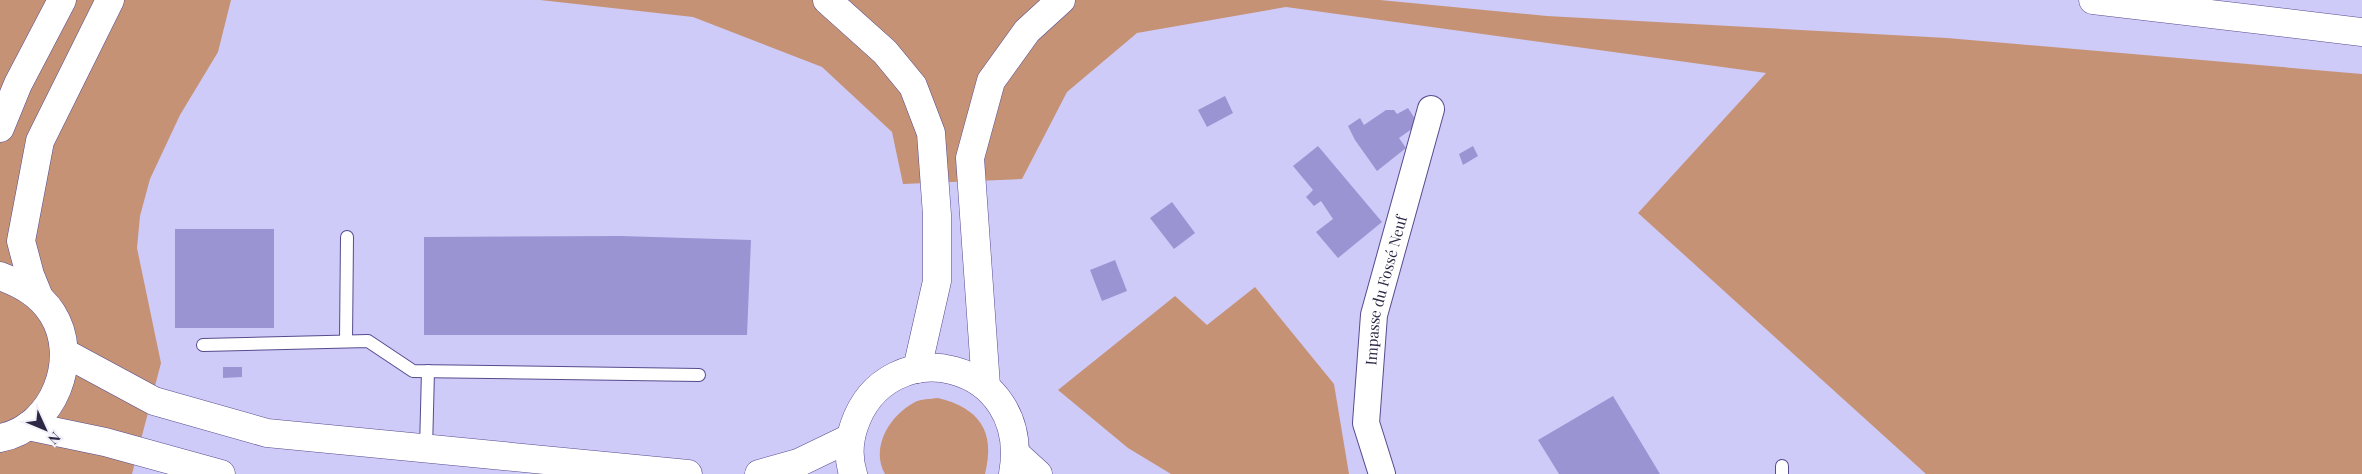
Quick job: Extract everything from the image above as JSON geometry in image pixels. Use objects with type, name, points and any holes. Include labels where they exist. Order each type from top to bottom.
[{"type":"main road","points":[[0,128],[18,84],[62,0]]},
{"type":"main road","points":[[827,0],[885,52],[913,86],[931,133],[937,215],[937,281],[917,369]]},
{"type":"main road","points":[[986,386],[970,158],[991,81],[1027,31],[1061,0]]},
{"type":"main road","points":[[2094,0],[2362,32]]},
{"type":"main road","points":[[39,297],[30,276],[21,241],[40,141],[105,11]]},
{"type":"main road","points":[[0,276],[21,284],[39,297],[52,313],[61,332],[64,352],[61,381],[48,406],[28,426],[0,438]]},
{"type":"main road","points":[[64,352],[154,401],[267,432],[688,474]]},
{"type":"main road","points":[[853,474],[850,465],[850,438],[858,414],[873,393],[893,378],[917,369],[941,368],[965,374],[986,386],[1002,405],[1013,428],[1015,464],[1038,474]]},
{"type":"main road","points":[[28,426],[105,442],[221,474]]},
{"type":"main road","points":[[758,474],[798,464],[850,438]]},
{"type":"street","name":"Impasse du Fossé Neuf","points":[[1382,474],[1366,422],[1374,315],[1431,109]]},
{"type":"lane","points":[[346,342],[347,237]]},
{"type":"lane","points":[[203,345],[368,341],[413,371],[699,375]]},
{"type":"lane","points":[[426,449],[428,371]]},
{"type":"shaded area","points":[[0,0],[231,0],[218,52],[180,115],[150,179],[140,216],[137,248],[161,363],[132,474],[0,474]]},
{"type":"shaded area","points":[[540,0],[1380,0],[1547,16],[1947,38],[2362,74],[2362,474],[1926,474],[1638,213],[1766,73],[1286,7],[1137,33],[1067,92],[1022,179],[903,184],[892,132],[822,67],[693,17]]},
{"type":"shaded area","points":[[1255,287],[1334,384],[1349,474],[1171,474],[1128,448],[1058,390],[1175,296],[1207,325]]},
{"type":"shaded area","points":[[938,398],[964,408],[974,415],[981,424],[986,434],[988,445],[985,474],[885,474],[881,464],[881,443],[891,423],[915,402]]},
{"type":"building","points":[[1225,96],[1233,113],[1207,127],[1198,110]]},
{"type":"building","points":[[1408,108],[1417,122],[1416,126],[1399,138],[1406,148],[1377,171],[1355,140],[1348,126],[1360,118],[1364,125],[1386,110],[1394,110],[1397,114]]},
{"type":"building","points":[[1318,146],[1382,222],[1338,258],[1316,232],[1333,219],[1321,201],[1314,206],[1306,197],[1313,190],[1293,166]]},
{"type":"building","points":[[1473,146],[1478,156],[1463,165],[1459,154]]},
{"type":"building","points":[[1172,202],[1195,233],[1174,249],[1150,218]]},
{"type":"building","points":[[175,229],[274,229],[274,328],[175,328]]},
{"type":"building","points":[[621,236],[751,240],[747,335],[424,335],[424,237]]},
{"type":"building","points":[[1115,260],[1127,291],[1102,301],[1090,270]]},
{"type":"building","points":[[223,367],[242,367],[242,377],[223,378]]},
{"type":"building","points":[[1613,396],[1660,474],[1559,474],[1538,440]]}]
